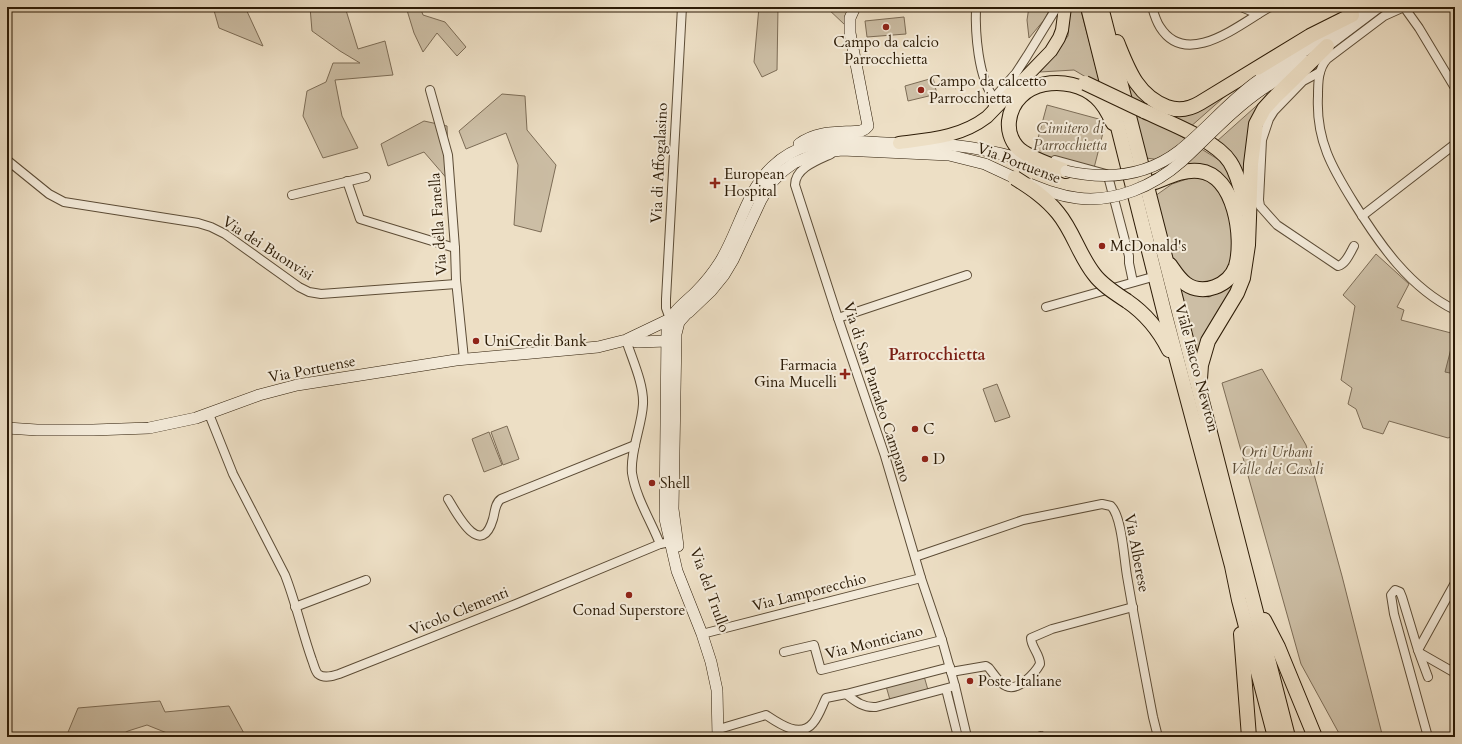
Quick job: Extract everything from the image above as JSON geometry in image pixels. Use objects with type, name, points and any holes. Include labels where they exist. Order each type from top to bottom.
[{"type":"highway","name":"Viale Isacco Newton","points":[[1088,7],[1156,276],[1232,566],[1245,598],[1288,737]]},
{"type":"highway","points":[[1101,7],[1136,84],[1144,93],[1158,103],[1170,108],[1180,109],[1189,108],[1200,103],[1314,34],[1366,10]]},
{"type":"highway","name":"Viale Isacco Newton","points":[[1101,7],[1200,391],[1275,737]]},
{"type":"highway","points":[[1200,391],[1201,366],[1208,342],[1237,293],[1243,278],[1248,245],[1255,131],[1259,118],[1264,109],[1278,94],[1327,46]]},
{"type":"highway","points":[[1020,85],[1041,75],[1062,75],[1085,83],[1205,141],[1224,155],[1235,171],[1249,219]]},
{"type":"highway","points":[[1066,171],[1020,150],[1012,140],[1009,128],[1010,116],[1019,98],[1034,87],[1046,83],[1063,83],[1085,90],[1097,98],[1107,111],[1122,139]]},
{"type":"highway","points":[[1152,182],[1179,173],[1195,171],[1209,174],[1219,180],[1224,186],[1234,209],[1237,225],[1238,241],[1236,265],[1230,276],[1214,287],[1204,289],[1195,288],[1188,285],[1180,279],[1166,259]]},
{"type":"highway","points":[[1015,178],[1039,194],[1053,206],[1065,222],[1094,274],[1106,286],[1142,312],[1158,330],[1182,376]]},
{"type":"highway","points":[[1245,598],[1249,737]]},
{"type":"highway","points":[[1245,598],[1278,647],[1315,737]]},
{"type":"main road","points":[[785,156],[797,145],[812,136],[826,133],[861,131],[868,126],[850,33],[850,18],[855,7]]},
{"type":"main road","points":[[899,143],[955,134],[975,126],[1020,85],[1056,45],[1062,30],[1066,7]]},
{"type":"main road","name":"Via Portuense","points":[[670,319],[676,310],[699,290],[725,254],[756,187],[768,170],[785,156],[802,148],[827,142],[852,141],[899,143],[959,151],[1015,178],[1058,194],[1085,199],[1103,198],[1124,194],[1152,182],[1182,161],[1262,84],[1304,51],[1366,10]]},
{"type":"main road","name":"Via Portuense","points":[[7,428],[61,430],[130,429],[166,425],[209,414],[259,395],[297,385],[464,359],[598,347],[626,340],[670,319],[689,312],[711,292],[724,275],[761,200],[774,179],[789,166],[800,160],[817,153],[842,150],[930,153],[982,149],[1085,175],[1105,177],[1132,173],[1152,166],[1178,152],[1235,99],[1327,46],[1366,10]]},
{"type":"main road","name":"Via del Trullo","points":[[689,312],[678,322],[671,338],[670,452],[665,519],[669,542],[677,571],[706,633],[715,679],[722,732]]},
{"type":"main road","name":"Via del Trullo","points":[[670,319],[667,330],[671,338]]},
{"type":"main road","name":"Via Portuense","points":[[626,340],[638,342],[671,338]]},
{"type":"main road","name":"Via del Trullo","points":[[669,542],[674,509],[670,452]]},
{"type":"street","name":"Via di Affogalasino","points":[[670,319],[666,308],[666,293],[682,7]]},
{"type":"street","points":[[976,7],[976,33],[981,66],[988,88],[994,98]]},
{"type":"street","points":[[992,112],[994,98],[1024,62],[1057,7]]},
{"type":"street","points":[[1152,7],[1160,27],[1166,35],[1176,42],[1191,45],[1200,45],[1209,42],[1270,7]]},
{"type":"street","points":[[1241,7],[1258,14]]},
{"type":"street","points":[[1366,10],[1386,7]]},
{"type":"street","points":[[1455,88],[1419,28],[1403,7],[1384,16],[1324,63],[1320,72],[1318,93],[1318,110],[1324,144],[1338,176],[1362,216],[1394,261],[1428,293],[1455,310]]},
{"type":"street","points":[[1320,72],[1303,81],[1274,111],[1269,119],[1262,140],[1260,206],[1277,224],[1338,266],[1343,263],[1354,246]]},
{"type":"street","name":"Via della Fanella","points":[[430,90],[448,155],[455,248],[456,284],[464,359]]},
{"type":"street","points":[[1362,216],[1455,144]]},
{"type":"street","name":"Via di San Pantaleo Campano","points":[[842,150],[818,160],[805,168],[798,174],[795,183],[838,318],[880,442],[921,578],[942,640],[951,670],[967,737]]},
{"type":"street","points":[[1036,154],[1106,174],[1108,176],[1129,256],[1133,282]]},
{"type":"street","name":"Via dei Buonvisi","points":[[7,160],[49,194],[64,202],[198,223],[216,229],[299,287],[309,292],[321,294],[456,284]]},
{"type":"street","points":[[292,195],[366,177]]},
{"type":"street","points":[[347,182],[360,219],[455,248]]},
{"type":"street","points":[[838,318],[967,275]]},
{"type":"street","points":[[1046,307],[1156,276]]},
{"type":"street","name":"Via del Trullo","points":[[626,340],[643,396],[642,416],[632,466],[634,480],[639,497],[652,525],[669,542]]},
{"type":"street","name":"Vicolo Clementi","points":[[209,414],[233,474],[285,575],[307,647],[317,672],[322,676],[331,676],[469,623],[669,542]]},
{"type":"street","points":[[448,499],[468,530],[475,534],[482,534],[488,530],[494,518],[497,503],[501,499],[635,446]]},
{"type":"street","name":"Via Alberese","points":[[915,557],[1023,520],[1102,504],[1108,504],[1114,508],[1119,523],[1153,717],[1158,737]]},
{"type":"street","points":[[652,525],[665,519]]},
{"type":"street","name":"Via Lamporecchio","points":[[706,633],[921,578]]},
{"type":"street","points":[[295,607],[366,580]]},
{"type":"street","points":[[1419,651],[1455,583]]},
{"type":"street","points":[[1428,677],[1402,597],[1400,592],[1395,590],[1391,595],[1394,614],[1428,737]]},
{"type":"street","points":[[722,732],[766,715],[787,728],[800,730],[807,728],[814,722],[826,698],[951,670],[986,666],[1004,685],[1012,687],[1016,686],[1021,684],[1040,664],[1040,660],[1031,642],[1031,638],[1052,629],[1133,607]]},
{"type":"street","name":"Via Monticiano","points":[[784,652],[814,645],[822,670],[942,640]]},
{"type":"street","points":[[1419,651],[1455,673]]},
{"type":"street","points":[[846,694],[855,702],[865,706],[876,707],[955,686]]},
{"type":"street","points":[[946,688],[958,737]]},
{"type":"green space","points":[[213,7],[245,7],[263,46],[219,28]]},
{"type":"green space","points":[[310,7],[345,7],[358,49],[385,41],[393,75],[335,80],[342,116],[358,148],[323,158],[303,116],[307,91],[326,82],[333,63],[360,63],[312,31]]},
{"type":"green space","points":[[406,7],[420,7],[423,15],[445,22],[466,47],[457,56],[437,33],[423,52],[414,33]]},
{"type":"green space","points":[[759,7],[778,7],[777,70],[762,77],[754,62]]},
{"type":"green space","points":[[826,7],[851,7],[845,25]]},
{"type":"green space","points":[[1029,7],[1051,7],[1044,20],[1029,38],[1027,20]]},
{"type":"green space","points":[[1070,7],[1080,7],[1101,86],[1074,70],[1040,72],[1068,36]]},
{"type":"green space","name":"Campo da calcio Parrocchietta","points":[[904,17],[906,34],[867,37],[865,21]]},
{"type":"green space","points":[[1116,56],[1159,107],[1231,91],[1189,128],[1129,97]]},
{"type":"green space","name":"Campo da calcetto Parrocchietta","points":[[933,78],[937,94],[908,101],[905,86]]},
{"type":"green space","points":[[1273,91],[1247,198],[1216,142]]},
{"type":"green space","points":[[502,94],[525,96],[527,130],[556,165],[541,232],[514,225],[518,165],[506,133],[466,149],[459,131]]},
{"type":"green space","name":"Cimitero di Parrocchietta","points":[[1047,105],[1106,121],[1094,168],[1034,153]]},
{"type":"green space","points":[[1133,113],[1171,130],[1227,165],[1241,205],[1245,232],[1244,259],[1239,286],[1204,340],[1197,365],[1179,284],[1190,293],[1209,297],[1229,287],[1240,269],[1242,242],[1237,208],[1227,181],[1206,166],[1146,158]]},
{"type":"green space","points":[[424,121],[447,126],[449,181],[424,152],[388,166],[381,144]]},
{"type":"green space","points":[[1196,176],[1211,179],[1230,209],[1235,238],[1231,262],[1223,280],[1207,287],[1190,283],[1179,271],[1167,249],[1155,196],[1172,184]]},
{"type":"green space","points":[[1376,254],[1409,284],[1397,307],[1404,310],[1401,320],[1455,334],[1455,435],[1448,438],[1389,421],[1383,434],[1363,428],[1356,409],[1348,404],[1352,388],[1341,380],[1355,306],[1343,295]]},
{"type":"green space","name":"Orti Urbani Valle dei Casali","points":[[1262,369],[1306,445],[1342,576],[1382,734],[1375,737],[1341,737],[1301,664],[1222,383]]},
{"type":"green space","points":[[997,384],[1010,417],[995,422],[983,389]]},
{"type":"green space","points":[[507,426],[519,459],[503,465],[491,432]]},
{"type":"green space","points":[[489,432],[502,465],[484,472],[472,439]]},
{"type":"green space","points":[[924,676],[928,690],[890,700],[886,686]]},
{"type":"green space","points":[[160,701],[165,712],[229,706],[246,737],[177,737],[147,725],[128,731],[117,737],[66,737],[78,708]]},
{"type":"shaded area","points":[[1455,337],[1455,374],[1445,372]]},
{"type":"place","name":"Campo da calcio Parrocchietta","points":[[886,27]]},
{"type":"place","name":"Campo da calcetto Parrocchietta","points":[[921,90]]},
{"type":"place","name":"European Hospital","points":[[715,183]]},
{"type":"place","name":"McDonald's","points":[[1102,246]]},
{"type":"place","name":"UniCredit Bank","points":[[476,341]]},
{"type":"place","name":"Farmacia Gina Mucelli","points":[[845,374]]},
{"type":"place","name":"C","points":[[915,429]]},
{"type":"place","name":"D","points":[[925,459]]},
{"type":"place","name":"Shell","points":[[652,483]]},
{"type":"place","name":"Conad Superstore","points":[[629,595]]},
{"type":"place","name":"Poste Italiane","points":[[970,681]]},
{"type":"district","name":"Parrocchietta","points":[[937,355]]}]
